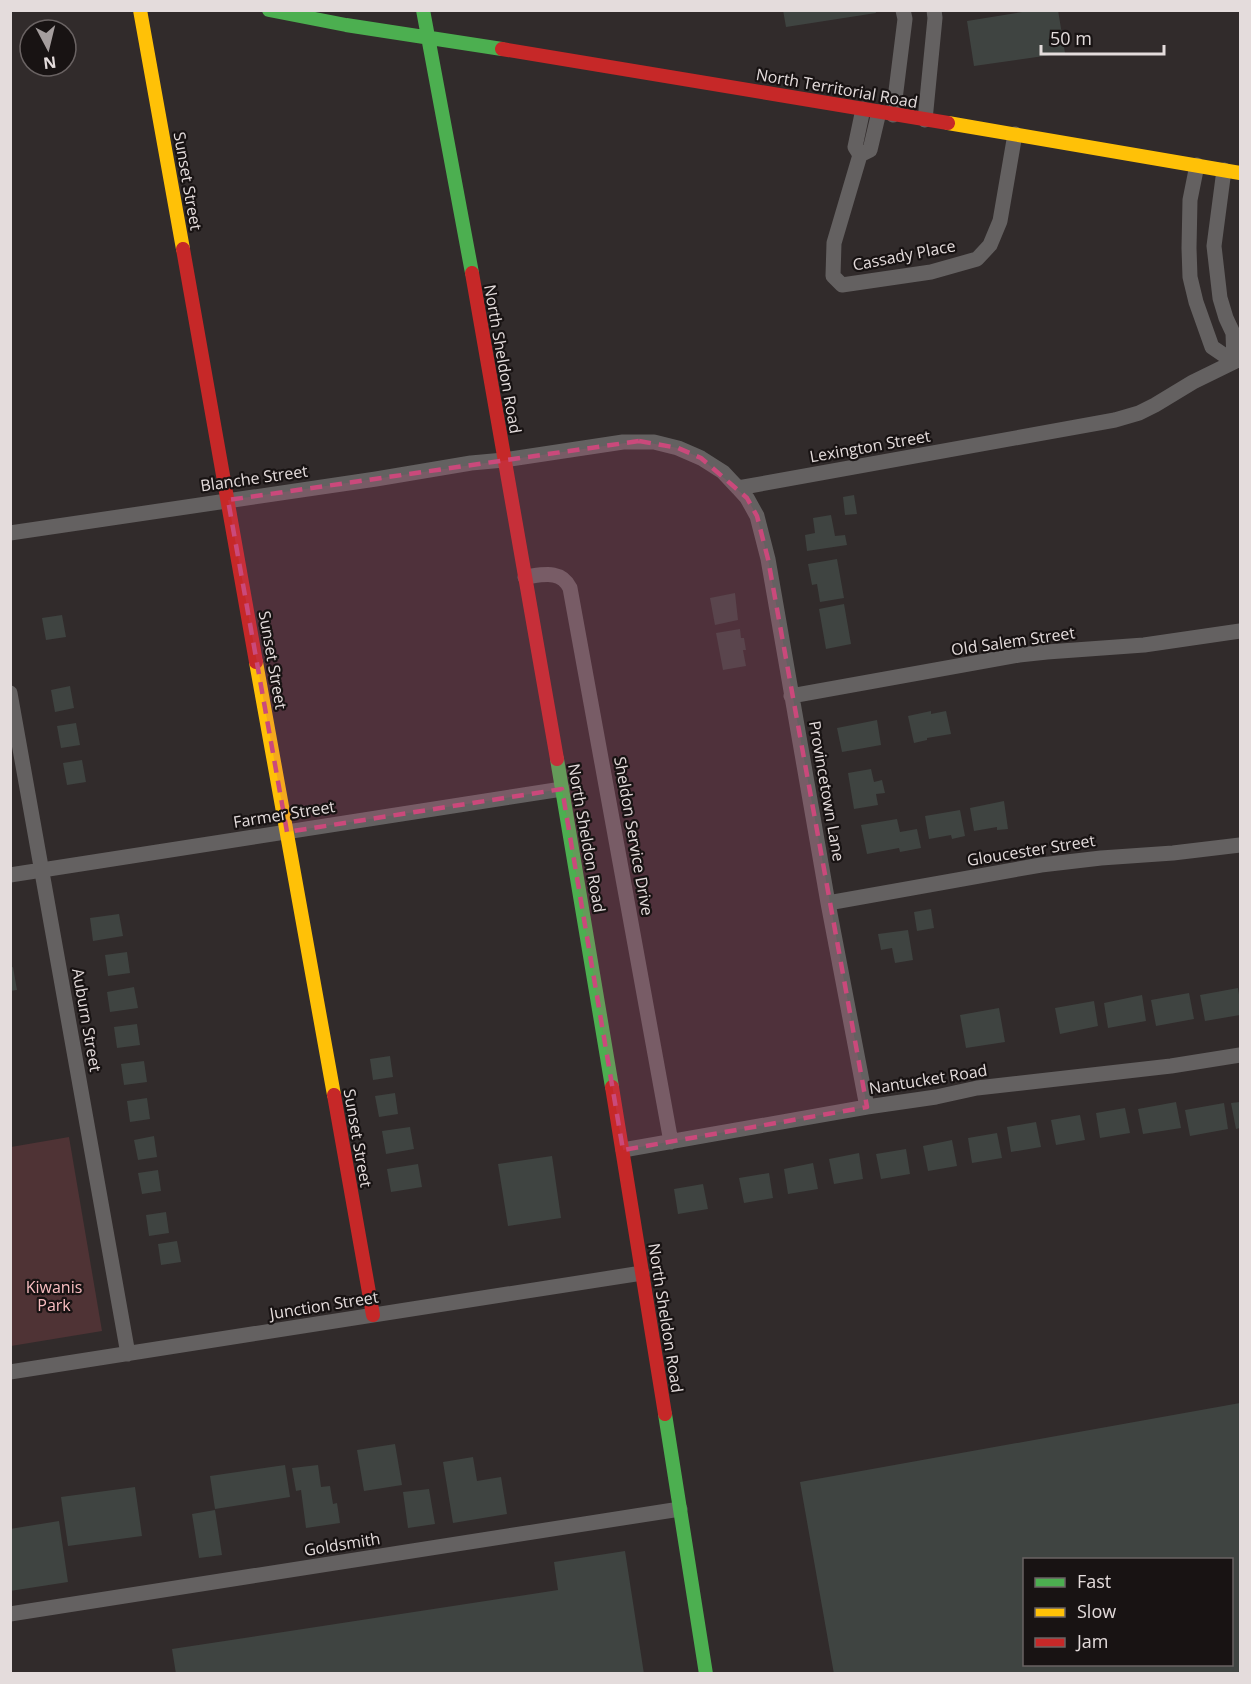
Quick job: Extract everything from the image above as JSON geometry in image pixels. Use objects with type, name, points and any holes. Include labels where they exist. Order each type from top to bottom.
[{"type":"main road","name":"Sunset Street","points":[[140,10],[373,1315]]},
{"type":"main road","name":"North Territorial Road","points":[[269,10],[1240,172]]},
{"type":"main road","name":"North Sheldon Road","points":[[423,10],[451,156],[562,789],[623,1150],[706,1674]]},
{"type":"street","points":[[886,113],[905,19],[903,10]]},
{"type":"street","points":[[926,120],[934,10]]},
{"type":"street","name":"Cassady Place","points":[[860,155],[855,147],[863,109]]},
{"type":"street","name":"Cassady Place","points":[[886,113],[870,150],[860,155],[834,243],[833,276],[842,285],[931,272],[977,259],[990,245],[1000,221],[1015,134]]},
{"type":"street","points":[[1197,165],[1191,200],[1190,277],[1212,347],[1237,360]]},
{"type":"street","points":[[1224,170],[1214,246],[1220,298],[1233,333],[1237,360]]},
{"type":"street","name":"Lexington Street","points":[[738,488],[1115,420],[1139,413],[1192,382],[1237,360]]},
{"type":"street","points":[[504,460],[623,442],[654,442],[678,448],[702,458],[723,472],[738,488]]},
{"type":"street","name":"Blanche Street","points":[[10,533],[471,463],[504,460]]},
{"type":"street","name":"Provincetown Lane","points":[[738,488],[757,516],[768,559],[828,903],[867,1107]]},
{"type":"street","name":"Sheldon Service Drive","points":[[525,577],[554,574],[563,578],[570,588],[671,1142]]},
{"type":"street","name":"Old Salem Street","points":[[791,696],[1019,655],[1144,645],[1240,631]]},
{"type":"street","name":"Auburn Street","points":[[10,693],[128,1354]]},
{"type":"street","name":"Farmer Street","points":[[10,875],[562,789]]},
{"type":"street","name":"Gloucester Street","points":[[828,903],[1041,865],[1240,845]]},
{"type":"street","name":"Nantucket Road","points":[[623,1150],[977,1088],[1240,1055]]},
{"type":"street","name":"Junction Street","points":[[10,1372],[642,1273]]},
{"type":"street","name":"Goldsmith","points":[[10,1614],[680,1509]]},
{"type":"highlighted area","points":[[639,441],[678,448],[701,458],[747,498],[757,516],[768,559],[867,1107],[623,1150],[562,789],[287,832],[228,500]]},
{"type":"green space","name":"Kiwanis Park","points":[[69,1137],[102,1331],[11,1346],[11,1147]]},
{"type":"building","points":[[783,10],[875,10],[876,13],[786,27]]},
{"type":"building","points":[[1034,10],[1058,10],[1065,53],[974,66],[967,21]]},
{"type":"building","points":[[854,495],[857,514],[845,515],[843,497]]},
{"type":"building","points":[[831,515],[835,536],[845,535],[847,545],[807,551],[805,535],[815,533],[813,518]]},
{"type":"building","points":[[837,559],[844,598],[820,602],[817,584],[812,585],[808,564]]},
{"type":"building","points":[[735,593],[738,620],[715,625],[710,598]]},
{"type":"building","points":[[844,604],[851,644],[826,649],[819,609]]},
{"type":"building","points":[[62,615],[66,637],[46,640],[42,618]]},
{"type":"building","points":[[740,629],[746,650],[743,650],[746,666],[723,670],[716,633]]},
{"type":"building","points":[[70,686],[74,708],[55,712],[51,690]]},
{"type":"building","points":[[931,711],[931,714],[946,711],[951,734],[914,743],[908,716]]},
{"type":"building","points":[[877,720],[881,745],[842,752],[837,728]]},
{"type":"building","points":[[76,723],[80,745],[61,748],[57,726]]},
{"type":"building","points":[[82,760],[86,782],[67,785],[63,763]]},
{"type":"building","points":[[871,769],[874,782],[882,780],[885,793],[876,794],[878,805],[854,809],[848,773]]},
{"type":"building","points":[[1004,801],[1008,829],[997,830],[997,827],[974,831],[970,808]]},
{"type":"building","points":[[960,810],[965,836],[952,839],[951,835],[929,839],[925,816]]},
{"type":"building","points":[[897,819],[900,832],[917,829],[921,848],[900,852],[899,848],[867,854],[861,825]]},
{"type":"building","points":[[931,909],[934,928],[917,931],[914,912]]},
{"type":"building","points":[[119,914],[123,936],[93,941],[90,918]]},
{"type":"building","points":[[908,930],[913,960],[895,963],[892,948],[881,950],[878,934]]},
{"type":"building","points":[[127,952],[130,973],[108,976],[105,955]]},
{"type":"building","points":[[13,967],[17,990],[10,991],[10,968]]},
{"type":"building","points":[[134,987],[138,1008],[110,1012],[107,992]]},
{"type":"building","points":[[1238,988],[1240,1015],[1205,1021],[1200,995]]},
{"type":"building","points":[[1189,993],[1194,1019],[1156,1026],[1151,1000]]},
{"type":"building","points":[[1142,995],[1146,1021],[1108,1028],[1104,1003]]},
{"type":"building","points":[[1094,1001],[1098,1026],[1060,1034],[1055,1008]]},
{"type":"building","points":[[999,1008],[1005,1042],[966,1048],[960,1015]]},
{"type":"building","points":[[137,1024],[140,1045],[117,1048],[114,1027]]},
{"type":"building","points":[[390,1056],[393,1077],[373,1080],[370,1059]]},
{"type":"building","points":[[144,1061],[147,1082],[124,1085],[121,1064]]},
{"type":"building","points":[[395,1093],[398,1114],[379,1117],[375,1096]]},
{"type":"building","points":[[147,1098],[150,1119],[130,1122],[127,1101]]},
{"type":"building","points":[[1176,1102],[1181,1128],[1143,1134],[1138,1109]]},
{"type":"building","points":[[1240,1102],[1240,1128],[1236,1129],[1231,1103]]},
{"type":"building","points":[[1224,1103],[1228,1129],[1190,1136],[1185,1110]]},
{"type":"building","points":[[1125,1108],[1130,1133],[1100,1138],[1096,1113]]},
{"type":"building","points":[[1080,1115],[1085,1140],[1056,1145],[1051,1120]]},
{"type":"building","points":[[1036,1122],[1041,1147],[1011,1152],[1007,1127]]},
{"type":"building","points":[[410,1127],[414,1149],[386,1154],[382,1131]]},
{"type":"building","points":[[997,1133],[1002,1158],[972,1163],[968,1138]]},
{"type":"building","points":[[154,1136],[157,1157],[138,1160],[134,1140]]},
{"type":"building","points":[[952,1140],[957,1166],[928,1171],[923,1146]]},
{"type":"building","points":[[906,1149],[910,1174],[881,1179],[876,1154]]},
{"type":"building","points":[[859,1153],[863,1179],[834,1184],[829,1159]]},
{"type":"building","points":[[552,1156],[561,1218],[508,1226],[498,1164]]},
{"type":"building","points":[[813,1163],[818,1189],[788,1194],[784,1169]]},
{"type":"building","points":[[418,1164],[422,1187],[391,1192],[387,1169]]},
{"type":"building","points":[[158,1170],[161,1191],[142,1194],[138,1173]]},
{"type":"building","points":[[769,1173],[773,1198],[744,1203],[739,1178]]},
{"type":"building","points":[[703,1184],[708,1209],[678,1214],[674,1189]]},
{"type":"building","points":[[166,1212],[169,1233],[149,1236],[146,1215]]},
{"type":"building","points":[[177,1241],[181,1262],[161,1265],[158,1244]]},
{"type":"building","points":[[1240,1403],[1240,1674],[834,1674],[800,1482]]},
{"type":"building","points":[[395,1444],[402,1485],[364,1491],[357,1450]]},
{"type":"building","points":[[473,1457],[477,1481],[501,1477],[507,1514],[453,1523],[443,1462]]},
{"type":"building","points":[[285,1465],[290,1497],[215,1509],[210,1476]]},
{"type":"building","points":[[318,1465],[321,1487],[330,1486],[333,1504],[337,1503],[340,1523],[306,1528],[301,1490],[296,1491],[292,1468]]},
{"type":"building","points":[[135,1487],[142,1536],[68,1546],[61,1497]]},
{"type":"building","points":[[429,1489],[435,1524],[408,1528],[403,1492]]},
{"type":"building","points":[[215,1510],[222,1555],[199,1558],[192,1514]]},
{"type":"building","points":[[59,1521],[68,1582],[10,1591],[10,1529]]},
{"type":"building","points":[[625,1551],[644,1674],[176,1674],[172,1649],[558,1590],[554,1562]]},
{"type":"traffic: fast","points":[[269,10],[346,25],[502,49]]},
{"type":"traffic: fast","points":[[423,10],[472,273]]},
{"type":"traffic: fast","points":[[557,759],[612,1087]]},
{"type":"traffic: fast","points":[[665,1414],[706,1674]]},
{"type":"traffic: slow","points":[[140,10],[183,249]]},
{"type":"traffic: slow","points":[[948,123],[1240,173]]},
{"type":"traffic: slow","points":[[256,662],[334,1095]]},
{"type":"traffic: jam","points":[[502,49],[948,123]]},
{"type":"traffic: jam","points":[[183,249],[256,662]]},
{"type":"traffic: jam","points":[[472,273],[557,759]]},
{"type":"traffic: jam","points":[[612,1087],[665,1414]]},
{"type":"traffic: jam","points":[[334,1095],[373,1315]]}]
